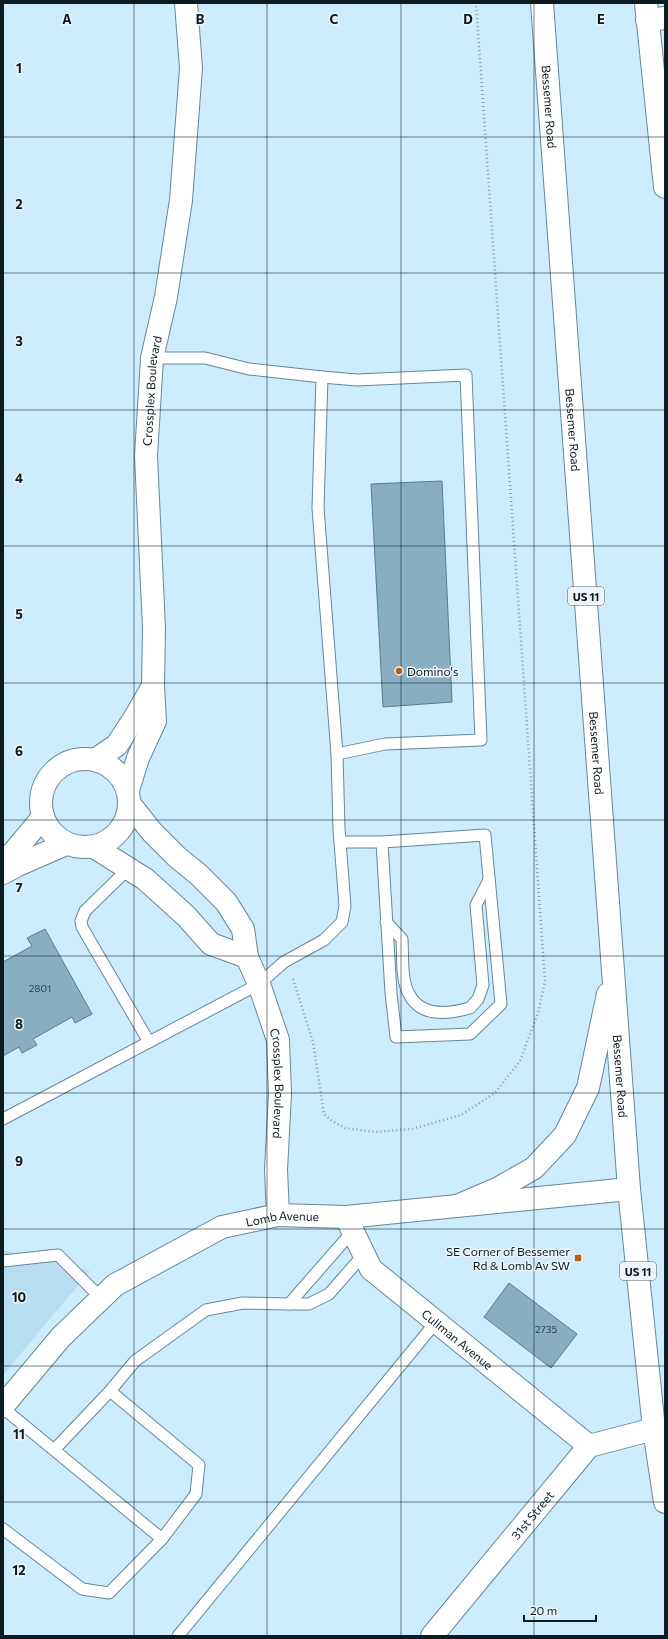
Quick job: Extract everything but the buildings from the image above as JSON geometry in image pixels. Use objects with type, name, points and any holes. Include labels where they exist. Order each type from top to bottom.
[{"type":"street","name":"Crossplex Boulevard","points":[[95,760],[117,744],[153,686],[154,628],[146,456],[152,358],[166,297],[181,200],[191,68],[186,3]]},
{"type":"street","name":"Bessemer Road","points":[[542,3],[629,1189],[654,1429],[665,1502]]},
{"type":"street","points":[[652,14],[665,187]]},
{"type":"street","points":[[3,873],[66,844],[80,848],[94,847],[108,841],[120,831],[127,818],[128,796],[138,758],[155,721],[153,686]]},
{"type":"street","name":"Crossplex Boulevard","points":[[66,844],[56,837],[43,817],[41,800],[44,788],[56,770],[72,760],[95,760],[109,766],[120,777],[128,796],[152,832],[226,902],[243,929],[247,957],[259,984],[278,1040],[280,1094],[276,1170],[278,1215]]},
{"type":"street","points":[[3,862],[12,854],[43,817]]},
{"type":"street","points":[[94,847],[145,880],[186,916],[211,944],[247,957]]},
{"type":"street","points":[[457,1206],[499,1188],[534,1168],[565,1135],[588,1088],[613,969]]},
{"type":"street","name":"Lomb Avenue","points":[[3,1407],[61,1337],[115,1286],[222,1228],[278,1215],[349,1224],[457,1206],[629,1189]]},
{"type":"street","name":"Cullman Avenue","points":[[349,1224],[371,1269],[589,1446]]},
{"type":"street","points":[[589,1446],[654,1429]]},
{"type":"street","name":"31st Street","points":[[432,1636],[589,1446]]},
{"type":"lane","points":[[152,358],[205,358],[249,369],[357,380],[466,375],[481,740],[385,744],[337,754]]},
{"type":"lane","points":[[3,1119],[259,984],[284,962],[324,940],[342,922],[345,906],[340,842],[337,754],[318,508],[322,377]]},
{"type":"lane","points":[[340,842],[382,842],[485,835],[501,1004],[470,1034],[396,1037],[391,993],[382,842]]},
{"type":"lane","points":[[128,869],[85,911],[81,920],[82,927],[149,1042]]},
{"type":"lane","points":[[386,922],[402,939],[405,978],[408,994],[418,1005],[430,1012],[442,1013],[470,1008],[478,999],[483,985],[476,905],[489,880]]},
{"type":"lane","points":[[289,1304],[349,1224]]},
{"type":"lane","points":[[54,1450],[110,1391],[135,1361],[206,1310],[243,1303],[309,1304],[329,1294],[364,1254]]},
{"type":"lane","points":[[3,1261],[58,1256],[101,1298]]},
{"type":"lane","points":[[178,1636],[436,1322]]},
{"type":"lane","points":[[3,1529],[82,1589],[109,1593],[162,1539],[196,1494],[199,1465],[110,1391]]},
{"type":"lane","points":[[3,1407],[162,1539]]},
{"type":"shaded area","points":[[3,1250],[90,1271],[3,1375]]},
{"type":"place","name":"Domino's","points":[[399,671]]},
{"type":"place","name":"SE Corner of Bessemer Rd & Lomb Av SW","points":[[578,1258]]}]
